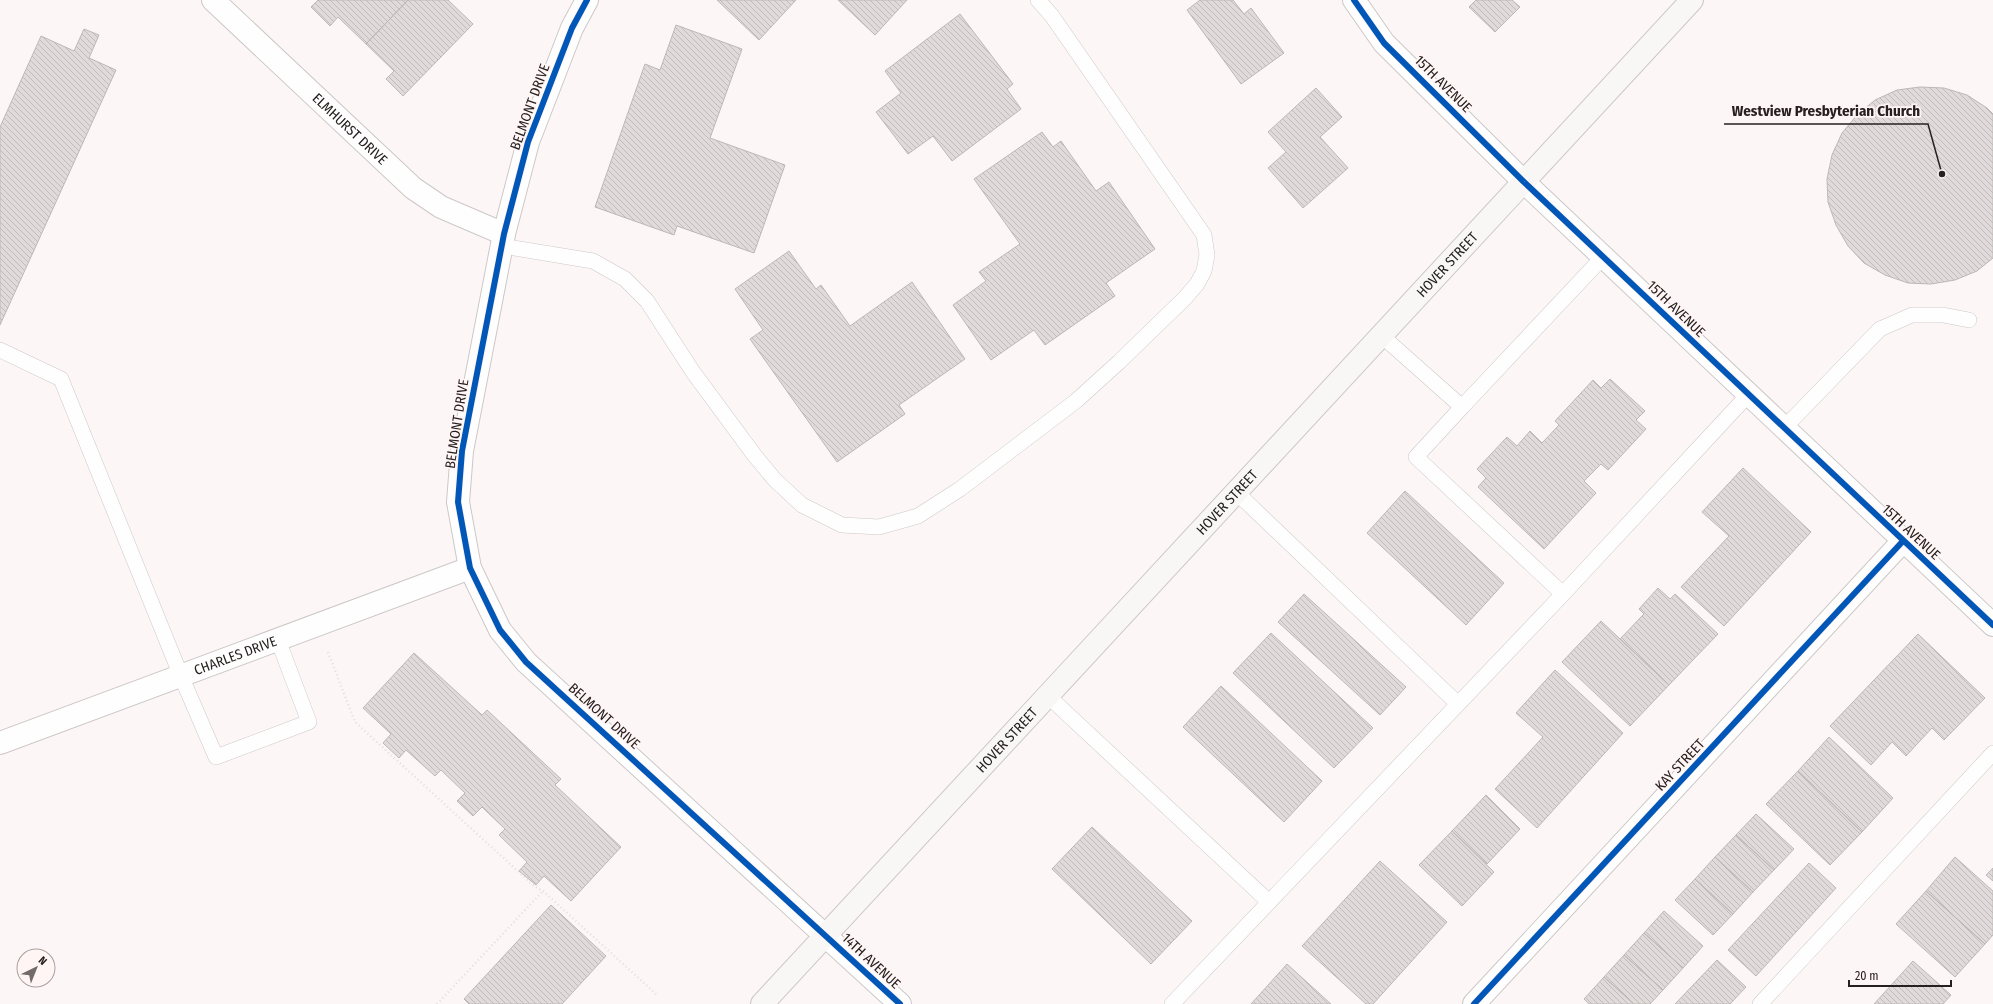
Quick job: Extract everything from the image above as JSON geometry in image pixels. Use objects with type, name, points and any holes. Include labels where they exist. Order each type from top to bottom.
[{"type":"main road","name":"HOVER STREET","points":[[762,1004],[1237,493],[1692,0]]},
{"type":"street","name":"ELMHURST DRIVE","points":[[213,0],[414,188],[441,207],[503,240]]},
{"type":"street","name":"BELMONT DRIVE","points":[[587,0],[572,28],[528,142],[503,240],[462,451],[458,502],[470,568],[500,630],[526,662],[826,935]]},
{"type":"street","name":"15TH AVENUE","points":[[1354,0],[1384,43],[1524,182],[1903,542],[1993,625]]},
{"type":"street","name":"KAY STREET","points":[[1474,1004],[1903,542]]},
{"type":"street","name":"CHARLES DRIVE","points":[[0,743],[470,568]]},
{"type":"street","name":"14TH AVENUE","points":[[826,935],[900,1004]]},
{"type":"lane","points":[[503,240],[593,262],[625,279],[647,301],[693,372],[755,456],[776,480],[802,505],[842,525],[879,527],[918,516],[960,489],[1076,401],[1185,298],[1197,284],[1204,271],[1207,255],[1204,234],[1052,16],[1038,0]]},
{"type":"lane","points":[[1563,594],[1416,458],[1603,257]]},
{"type":"lane","points":[[1784,428],[1880,329],[1912,315],[1943,315],[1969,320]]},
{"type":"lane","points":[[1382,336],[1462,407]]},
{"type":"lane","points":[[1,353],[61,379],[216,757],[309,722],[278,640]]},
{"type":"lane","points":[[1172,1004],[1457,703],[1563,594],[1748,395]]},
{"type":"lane","points":[[1237,493],[1457,703]]},
{"type":"lane","points":[[1048,696],[1269,902]]},
{"type":"lane","points":[[1760,1004],[1993,753]]},
{"type":"path","points":[[326,647],[355,722],[534,886],[543,891],[656,994]]},
{"type":"path","points":[[437,1004],[543,891]]},
{"type":"building","points":[[318,0],[408,0],[366,44],[338,17],[330,26],[311,7]]},
{"type":"building","points":[[408,0],[448,0],[473,24],[403,96],[386,79],[394,71],[366,44]]},
{"type":"building","points":[[717,0],[796,0],[759,40]]},
{"type":"building","points":[[838,0],[907,0],[875,35]]},
{"type":"building","points":[[1200,0],[1233,0],[1244,14],[1251,8],[1284,53],[1241,84],[1187,10]]},
{"type":"building","points":[[1476,0],[1512,0],[1520,7],[1495,32],[1469,7]]},
{"type":"building","points":[[960,14],[1013,84],[1007,89],[1021,109],[952,161],[933,136],[908,154],[876,112],[901,93],[885,71]]},
{"type":"building","points":[[676,25],[742,49],[710,138],[785,165],[754,253],[677,226],[674,235],[595,207],[645,64],[660,70]]},
{"type":"building","points":[[84,29],[99,35],[89,58],[116,70],[0,325],[0,127],[41,36],[74,51]]},
{"type":"building","points":[[1920,87],[1944,88],[1967,95],[1987,108],[1993,114],[1993,258],[1977,271],[1955,280],[1931,284],[1908,283],[1885,275],[1864,263],[1848,246],[1836,225],[1828,202],[1827,179],[1832,155],[1842,133],[1857,115],[1875,100],[1897,90]]},
{"type":"building","points":[[1316,88],[1342,117],[1320,137],[1348,168],[1303,208],[1268,168],[1286,152],[1268,132]]},
{"type":"building","points":[[1042,132],[1053,147],[1061,141],[1096,191],[1109,182],[1155,249],[1106,283],[1115,296],[1045,345],[1034,330],[991,360],[953,305],[986,281],[979,272],[1020,244],[974,179]]},
{"type":"building","points":[[789,251],[816,289],[821,285],[850,326],[912,282],[965,359],[899,405],[905,414],[837,462],[750,339],[763,330],[735,289]]},
{"type":"building","points":[[1610,379],[1645,411],[1636,420],[1646,429],[1608,470],[1601,464],[1584,481],[1596,493],[1544,549],[1478,487],[1486,478],[1477,469],[1507,437],[1517,446],[1530,431],[1542,443],[1559,425],[1555,421],[1593,380],[1601,388]]},
{"type":"building","points":[[1743,468],[1811,532],[1724,626],[1681,587],[1729,536],[1702,512]]},
{"type":"building","points":[[1405,491],[1504,583],[1466,625],[1367,533]]},
{"type":"building","points":[[1658,588],[1670,599],[1675,594],[1718,634],[1669,685],[1620,639],[1644,614],[1639,609]]},
{"type":"building","points":[[1304,594],[1406,687],[1380,715],[1278,622]]},
{"type":"building","points":[[1601,621],[1669,685],[1630,726],[1562,662]]},
{"type":"building","points":[[1271,633],[1373,728],[1334,768],[1233,673]]},
{"type":"building","points":[[1918,634],[1985,698],[1944,740],[1932,728],[1906,756],[1892,742],[1871,765],[1830,726]]},
{"type":"building","points":[[414,653],[482,715],[487,710],[561,779],[555,785],[621,847],[571,901],[544,876],[536,885],[519,871],[527,862],[499,835],[505,829],[482,807],[473,816],[457,801],[465,793],[441,770],[435,776],[406,750],[399,758],[383,743],[391,734],[363,708]]},
{"type":"building","points":[[1555,670],[1623,733],[1537,828],[1495,789],[1543,737],[1516,713]]},
{"type":"building","points":[[1221,686],[1322,781],[1284,822],[1183,727]]},
{"type":"building","points":[[1829,737],[1893,798],[1862,832],[1798,771]]},
{"type":"building","points":[[1798,771],[1862,832],[1830,865],[1766,804]]},
{"type":"building","points":[[1486,795],[1520,829],[1487,864],[1452,831]]},
{"type":"building","points":[[1756,814],[1794,849],[1774,870],[1736,835]]},
{"type":"building","points":[[1092,827],[1192,921],[1151,964],[1052,869]]},
{"type":"building","points":[[1452,831],[1494,872],[1462,906],[1419,865]]},
{"type":"building","points":[[1736,835],[1774,870],[1753,892],[1715,857]]},
{"type":"building","points":[[1715,857],[1753,892],[1733,914],[1695,879]]},
{"type":"building","points":[[1955,857],[1993,891],[1993,935],[1985,944],[1926,891]]},
{"type":"building","points":[[1380,861],[1447,922],[1373,1004],[1366,1004],[1302,946]]},
{"type":"building","points":[[1809,863],[1836,888],[1756,976],[1728,950]]},
{"type":"building","points":[[1993,868],[1993,881],[1986,875]]},
{"type":"building","points":[[1695,879],[1733,914],[1713,935],[1675,900]]},
{"type":"building","points":[[1926,891],[1985,944],[1955,977],[1896,924]]},
{"type":"building","points":[[551,905],[606,956],[562,1004],[469,1004],[464,999]]},
{"type":"building","points":[[1664,911],[1703,946],[1683,968],[1644,933]]},
{"type":"building","points":[[1644,933],[1683,968],[1663,990],[1624,955]]},
{"type":"building","points":[[1624,955],[1663,990],[1650,1004],[1634,1004],[1604,977]]},
{"type":"building","points":[[1717,960],[1746,987],[1730,1004],[1675,1004]]},
{"type":"building","points":[[1913,961],[1951,995],[1943,1004],[1874,1004]]},
{"type":"building","points":[[1287,964],[1331,1004],[1251,1004]]},
{"type":"building","points":[[1604,977],[1634,1004],[1589,1004],[1584,999]]},
{"type":"cycle path","points":[[587,0],[572,28],[528,142],[504,234],[462,451],[458,502],[470,568],[500,630],[526,662],[900,1004]]},
{"type":"cycle path","points":[[1354,0],[1384,43],[1524,182],[1993,625]]},
{"type":"cycle path","points":[[1474,1004],[1903,541]]},
{"type":"place","name":"Westview Presbyterian Church","points":[[1942,174]]}]
